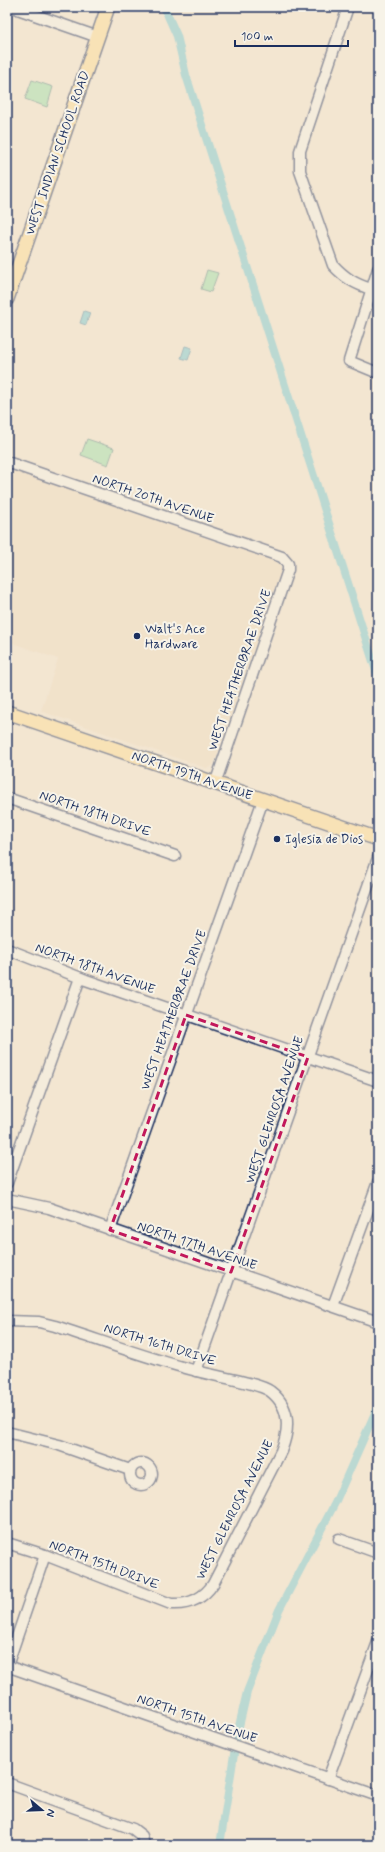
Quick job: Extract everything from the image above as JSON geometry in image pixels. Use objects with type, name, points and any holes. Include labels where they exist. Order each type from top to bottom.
[{"type":"main road","name":"WEST INDIAN SCHOOL ROAD","points":[[7,299],[108,7]]},
{"type":"main road","name":"NORTH 19TH AVENUE","points":[[7,712],[378,839]]},
{"type":"street","points":[[12,7],[98,37]]},
{"type":"street","points":[[348,7],[306,131],[299,160],[300,171],[334,265],[342,276],[352,282],[371,289]]},
{"type":"street","points":[[378,269],[349,361],[378,373]]},
{"type":"street","name":"NORTH 20TH AVENUE","points":[[7,462],[282,557],[288,564]]},
{"type":"street","name":"WEST HEATHERBRAE DRIVE","points":[[215,784],[288,570],[288,564]]},
{"type":"street","name":"NORTH 18TH DRIVE","points":[[7,798],[175,856]]},
{"type":"street","name":"WEST HEATHERBRAE DRIVE","points":[[110,1230],[263,800]]},
{"type":"street","name":"WEST GLENROSA AVENUE","points":[[196,1371],[378,858]]},
{"type":"street","name":"NORTH 18TH AVENUE","points":[[7,949],[80,978],[378,1081]]},
{"type":"street","points":[[7,1183],[80,978]]},
{"type":"street","points":[[333,1306],[378,1182]]},
{"type":"street","name":"NORTH 17TH AVENUE","points":[[7,1199],[49,1208],[378,1322]]},
{"type":"street","name":"NORTH 16TH DRIVE","points":[[7,1321],[40,1322],[196,1371],[269,1390],[281,1402],[286,1411],[288,1420]]},
{"type":"street","name":"WEST GLENROSA AVENUE","points":[[192,1602],[207,1593],[213,1584],[281,1451],[287,1432],[288,1420]]},
{"type":"street","points":[[7,1432],[59,1445],[130,1470]]},
{"type":"street","points":[[338,1539],[378,1553]]},
{"type":"street","name":"NORTH 15TH DRIVE","points":[[7,1543],[45,1555],[171,1604],[180,1605],[192,1602]]},
{"type":"street","points":[[7,1666],[45,1555]]},
{"type":"street","points":[[328,1778],[378,1642]]},
{"type":"street","name":"NORTH 15TH AVENUE","points":[[7,1666],[378,1796]]},
{"type":"street","points":[[7,1783],[125,1826],[143,1840]]},
{"type":"highlighted area","points":[[186,1015],[308,1057],[231,1272],[110,1230]]},
{"type":"shaded area","points":[[7,469],[279,564],[281,570],[214,763],[211,767],[206,768],[41,711],[58,659],[7,641]]},
{"type":"green space","points":[[32,80],[53,87],[47,107],[25,99]]},
{"type":"green space","points":[[207,270],[218,273],[211,292],[201,289]]},
{"type":"green space","points":[[87,439],[114,448],[108,465],[81,455]]},
{"type":"water","points":[[84,311],[90,313],[86,325],[80,323]]},
{"type":"water","points":[[185,346],[192,348],[188,360],[181,358]]},
{"type":"waterway","points":[[164,7],[177,36],[186,75],[378,677]]},
{"type":"waterway","points":[[220,1845],[237,1735],[247,1692],[279,1610],[335,1503],[378,1406]]},
{"type":"place","name":"Walt's Ace Hardware","points":[[137,636]]},
{"type":"place","name":"Iglesia de Dios","points":[[277,839]]}]
